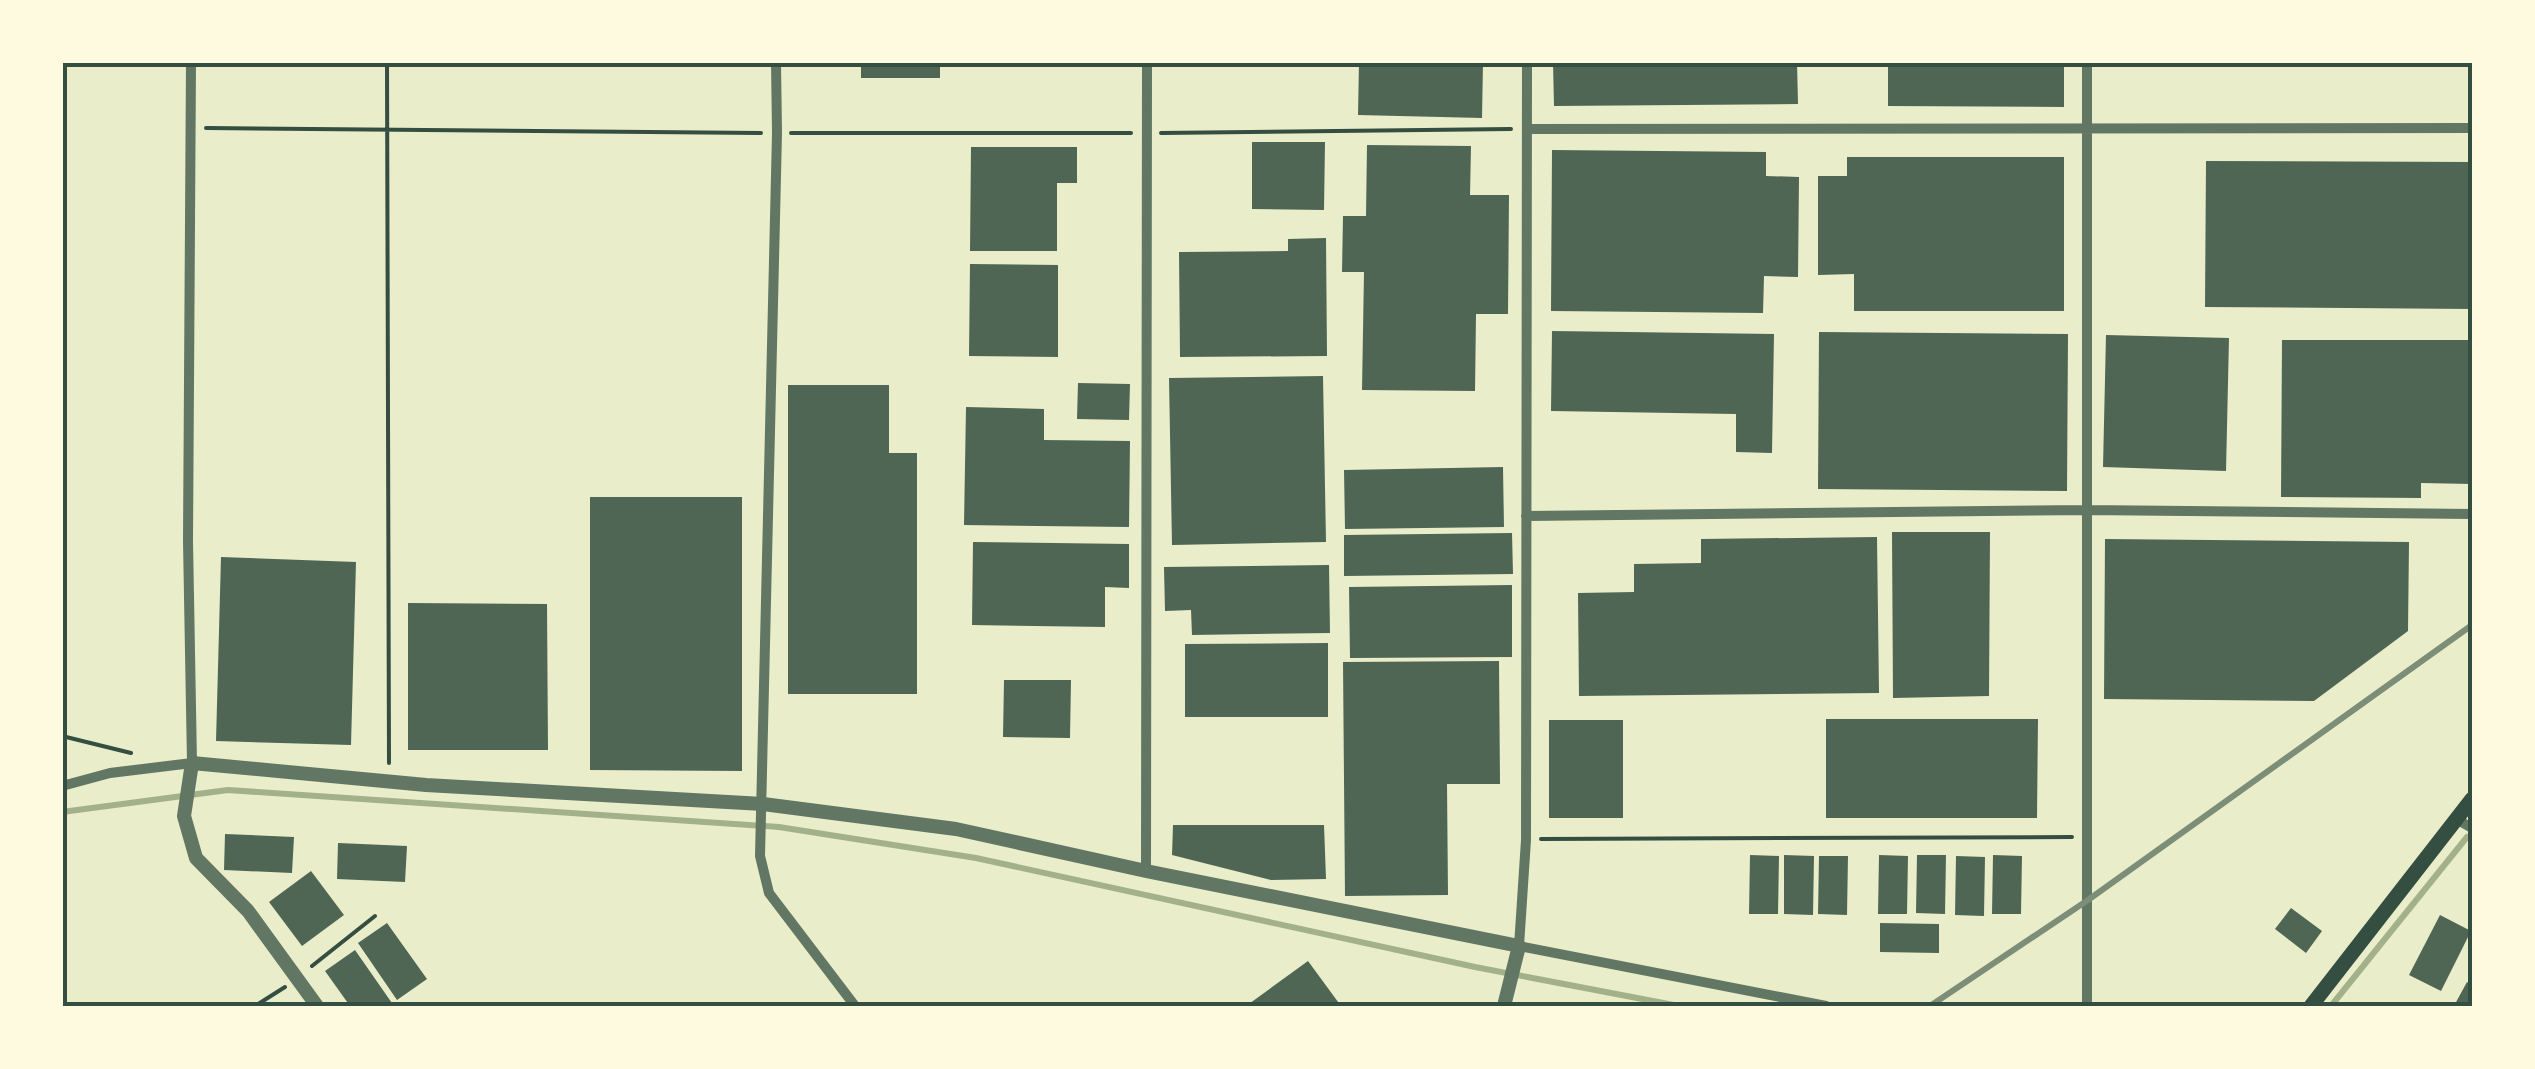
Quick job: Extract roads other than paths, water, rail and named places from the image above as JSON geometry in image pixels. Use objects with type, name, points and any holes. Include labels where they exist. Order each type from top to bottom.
[{"type":"main road","points":[[2312,1006],[2472,799]]},
{"type":"street","points":[[191,62],[188,541],[192,763],[184,816],[196,858],[248,911],[317,1006]]},
{"type":"street","points":[[776,62],[760,856],[769,892],[855,1006]]},
{"type":"street","points":[[1146,62],[1146,872]]},
{"type":"street","points":[[1504,1006],[1519,946],[1526,840],[1527,62]]},
{"type":"street","points":[[2087,1006],[2088,62]]},
{"type":"street","points":[[1527,129],[2472,128]]},
{"type":"street","points":[[1526,516],[2086,510],[2472,514]]},
{"type":"street","points":[[62,786],[110,774],[192,763],[389,781],[763,804],[956,829],[1146,872],[1826,1006]]},
{"type":"street","points":[[2456,819],[2472,828]]},
{"type":"waterway","points":[[62,812],[228,790],[779,827],[976,858],[1475,967],[1679,1006]]},
{"type":"waterway","points":[[2331,1006],[2467,837]]},
{"type":"railway","points":[[1930,1006],[2088,900],[2472,625]]}]
